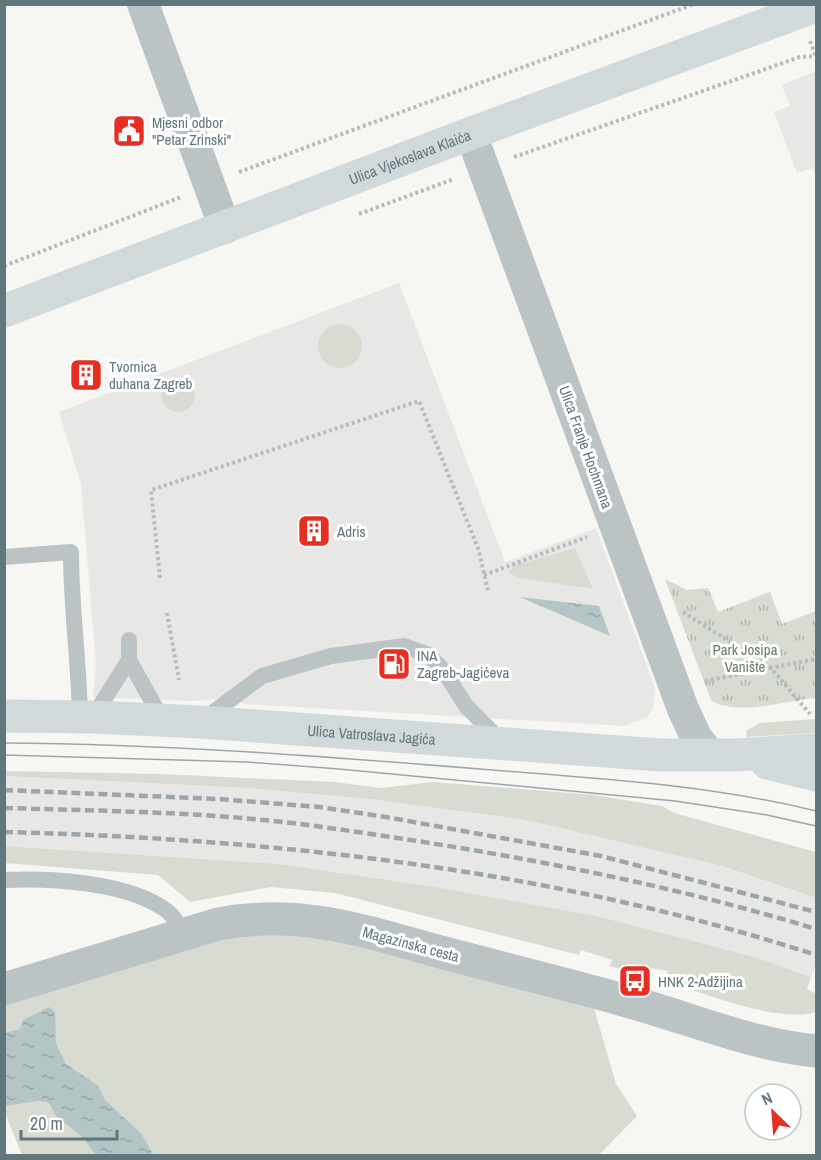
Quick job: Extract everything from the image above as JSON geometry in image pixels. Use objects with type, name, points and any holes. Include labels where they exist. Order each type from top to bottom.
[{"type":"main road","name":"Ulica Vjekoslava Klaića","points":[[4,311],[471,134],[813,22]]},
{"type":"main road","name":"Ulica Vatroslava Jagića","points":[[4,716],[200,722],[502,742],[621,753],[723,755]]},
{"type":"main road","points":[[723,755],[816,750]]},
{"type":"main road","points":[[723,755],[816,776]]},
{"type":"street","points":[[143,4],[225,228]]},
{"type":"street","name":"Ulica Franje Hochmana","points":[[471,134],[683,709],[696,737],[723,755]]},
{"type":"street","name":"Magazinska cesta","points":[[4,989],[183,934],[250,918],[283,917],[339,924],[626,1000],[770,1044],[816,1051]]},
{"type":"lane","points":[[4,557],[71,552],[71,589],[87,717]]},
{"type":"lane","points":[[129,640],[129,660],[163,721]]},
{"type":"lane","points":[[200,722],[262,676],[331,656],[404,646],[429,655],[444,671],[466,706],[502,742]]},
{"type":"lane","points":[[87,717],[129,660]]},
{"type":"lane","points":[[4,880],[44,879],[115,890],[148,899],[169,912],[183,934]]},
{"type":"path","points":[[231,172],[240,172],[267,164],[694,4]]},
{"type":"path","points":[[512,158],[800,57],[816,56],[813,22]]},
{"type":"path","points":[[4,266],[176,200],[186,194]]},
{"type":"path","points":[[160,578],[151,490],[419,401],[478,548],[488,590]]},
{"type":"path","points":[[484,575],[596,534]]},
{"type":"path","points":[[680,610],[771,668],[810,714]]},
{"type":"path","points":[[167,613],[178,680]]},
{"type":"path","points":[[699,682],[816,659]]},
{"type":"shaded area","points":[[816,71],[816,177],[813,168],[797,173],[774,112],[790,106],[782,85]]},
{"type":"shaded area","points":[[399,283],[505,562],[596,528],[655,688],[653,709],[646,718],[624,726],[245,704],[216,699],[192,701],[93,697],[96,665],[81,484],[59,412]]},
{"type":"shaded area","points":[[4,776],[249,788],[369,799],[526,820],[722,866],[816,898],[816,966],[811,977],[758,958],[429,886],[279,864],[5,846]]},
{"type":"green space","points":[[340,324],[356,330],[362,346],[356,362],[340,368],[324,362],[318,346],[324,330]]},
{"type":"green space","points":[[178,378],[190,383],[195,395],[190,407],[178,412],[166,407],[161,395],[166,383]]},
{"type":"green space","points":[[575,548],[593,589],[520,578],[509,573],[513,566]]},
{"type":"green space","name":"Park Josipa Vanište","points":[[665,579],[687,590],[708,588],[718,612],[770,592],[782,624],[816,611],[816,698],[747,707],[721,705],[711,700]]},
{"type":"green space","points":[[816,719],[816,733],[746,737],[747,730],[760,723]]},
{"type":"green space","points":[[5,771],[161,774],[334,782],[381,788],[434,782],[594,795],[662,806],[674,813],[816,852],[816,898],[722,866],[526,820],[369,799],[249,788],[5,776]]},
{"type":"green space","points":[[5,846],[279,864],[429,886],[596,916],[758,958],[811,977],[807,989],[816,994],[816,1012],[800,1015],[762,1011],[665,981],[668,971],[644,967],[640,974],[610,966],[612,960],[581,950],[579,955],[335,893],[271,887],[190,902],[158,875],[5,863]]},
{"type":"green space","points":[[254,931],[310,932],[591,998],[616,1084],[637,1116],[599,1155],[154,1155],[141,1133],[105,1100],[98,1085],[66,1064],[56,1043],[54,1024],[5,1033],[5,1006],[188,948]]},
{"type":"green space","points":[[39,1101],[49,1103],[55,1115],[81,1136],[96,1155],[22,1155],[4,1106]]},
{"type":"water","points":[[520,597],[599,606],[610,636]]},
{"type":"water","points":[[49,1007],[55,1012],[56,1043],[66,1064],[98,1085],[105,1100],[141,1133],[154,1155],[96,1155],[81,1136],[55,1115],[49,1103],[39,1101],[5,1106],[5,1033],[20,1029],[23,1020]]},
{"type":"tram line","points":[[4,743],[242,751],[649,783],[733,794],[816,811]]},
{"type":"tram line","points":[[4,755],[247,762],[339,769],[675,801],[767,815],[816,826]]},
{"type":"railway","points":[[4,790],[218,799],[319,807],[386,817],[601,856],[816,912]]},
{"type":"railway","points":[[4,808],[204,815],[283,822],[384,836],[509,856],[633,881],[756,911],[816,929]]},
{"type":"railway","points":[[4,832],[210,842],[415,864],[618,901],[717,926],[816,955]]},
{"type":"place","name":"Mjesni odbor \"Petar Zrinski\"","points":[[129,131]]},
{"type":"place","name":"Tvornica duhana Zagreb","points":[[86,375]]},
{"type":"place","name":"Adris","points":[[314,531]]},
{"type":"place","name":"INA Zagreb-Jagićeva","points":[[394,664]]},
{"type":"place","name":"HNK 2-Adžijina","points":[[635,981]]}]
